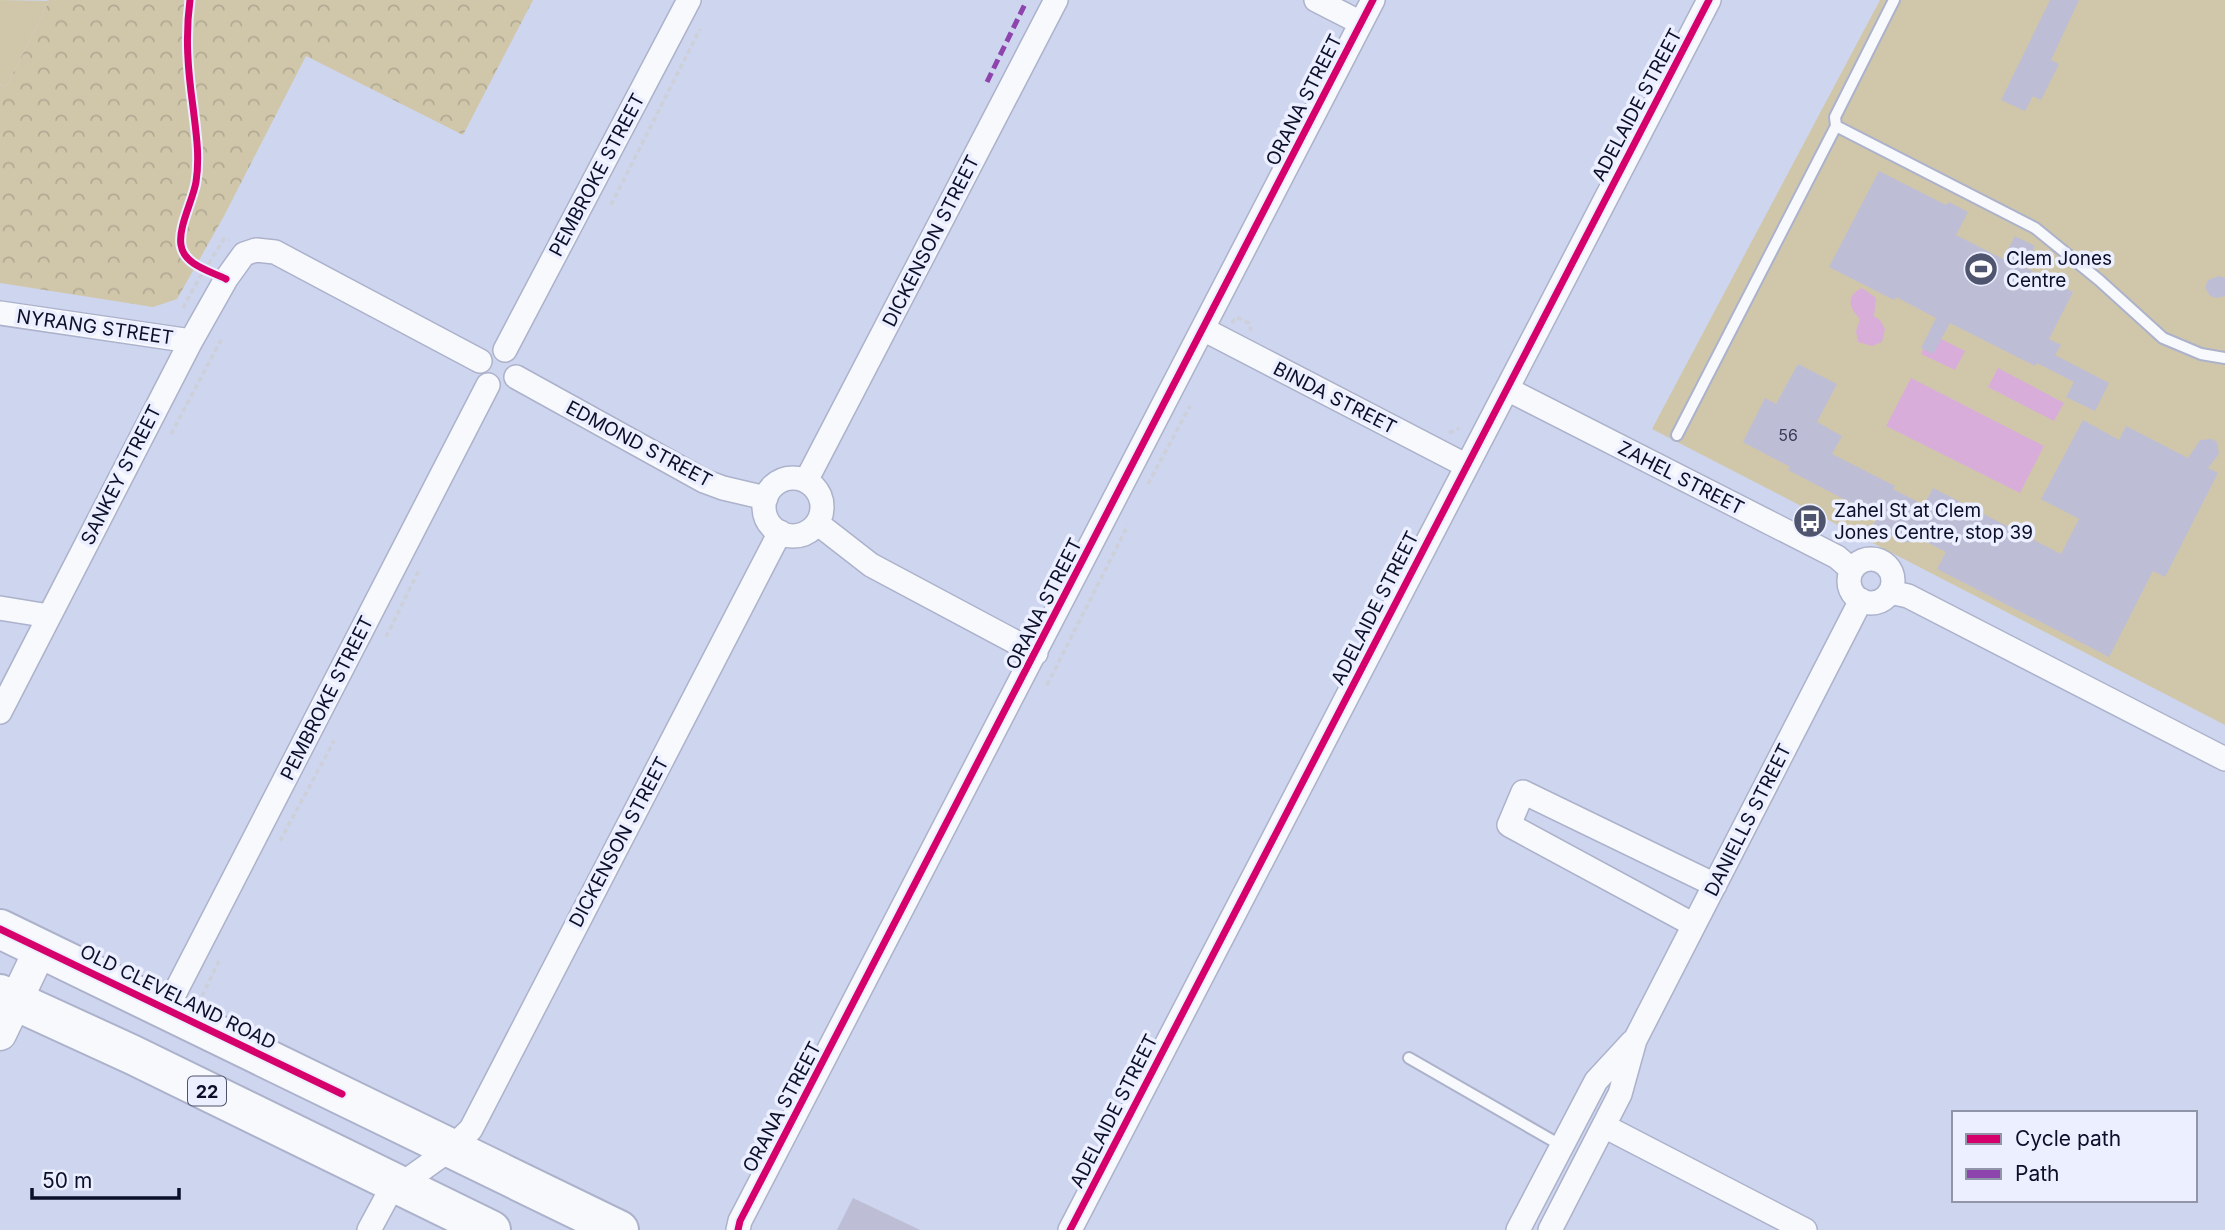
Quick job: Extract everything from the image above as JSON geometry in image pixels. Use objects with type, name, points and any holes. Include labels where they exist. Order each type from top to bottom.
[{"type":"highway","name":"OLD CLEVELAND ROAD","points":[[0,929],[619,1230]]},
{"type":"highway","name":"22","points":[[5,1010],[133,1055],[491,1230]]},
{"type":"street","name":"PEMBROKE STREET","points":[[505,350],[689,0]]},
{"type":"street","name":"DICKENSON STREET","points":[[806,481],[1056,0]]},
{"type":"street","points":[[1316,0],[1361,23]]},
{"type":"street","name":"ORANA STREET","points":[[734,1227],[1036,653],[1373,0]]},
{"type":"street","name":"ADELAIDE STREET","points":[[1070,1230],[1709,0]]},
{"type":"street","name":"SANKEY STREET","points":[[0,712],[191,341],[226,279],[244,254],[256,250],[275,252],[480,361]]},
{"type":"street","name":"NYRANG STREET","points":[[0,313],[191,341]]},
{"type":"street","name":"BINDA STREET","points":[[1203,329],[1466,466]]},
{"type":"street","points":[[494,349],[505,350],[515,358],[518,371],[516,377],[507,386],[488,385],[480,374],[480,361],[494,349]]},
{"type":"street","name":"EDMOND STREET","points":[[516,377],[704,481],[766,498]]},
{"type":"street","name":"PEMBROKE STREET","points":[[166,1010],[488,385]]},
{"type":"street","name":"ZAHEL STREET","points":[[1507,389],[1837,557],[1852,570]]},
{"type":"street","points":[[796,478],[806,481],[818,492],[822,511],[817,523],[804,533],[794,535],[780,532],[769,521],[765,512],[766,498],[772,487],[779,482],[796,478]]},
{"type":"street","points":[[817,523],[871,565],[1036,653]]},
{"type":"street","name":"DICKENSON STREET","points":[[397,1185],[452,1148],[471,1129],[780,532]]},
{"type":"street","points":[[1868,559],[1878,560],[1892,573],[1890,592],[1882,600],[1872,603],[1861,600],[1853,592],[1849,581],[1852,570],[1858,563],[1868,559]]},
{"type":"street","points":[[1890,592],[1908,596],[2225,759]]},
{"type":"street","name":"DANIELLS STREET","points":[[1550,1230],[1620,1094],[1634,1040],[1861,600]]},
{"type":"street","points":[[0,608],[48,616]]},
{"type":"street","points":[[1694,925],[1509,825],[1523,792],[1715,885]]},
{"type":"street","points":[[5,1010],[41,948]]},
{"type":"street","name":"DANIELLS STREET","points":[[1518,1230],[1596,1081],[1634,1040]]},
{"type":"street","points":[[1604,1126],[1805,1230]]},
{"type":"street","points":[[369,1230],[386,1196],[397,1185]]},
{"type":"lane","points":[[1677,435],[1836,126],[1835,117],[1894,0]]},
{"type":"lane","points":[[1836,126],[2035,228],[2099,280],[2163,338],[2201,354],[2225,359]]},
{"type":"lane","points":[[1409,1058],[1562,1146]]},
{"type":"path","points":[[611,205],[700,29]]},
{"type":"path","points":[[195,264],[226,279]]},
{"type":"path","points":[[172,434],[221,340]]},
{"type":"path","points":[[1149,484],[1190,406]]},
{"type":"path","points":[[1047,685],[1128,525]]},
{"type":"path","points":[[386,637],[421,566]]},
{"type":"path","points":[[280,841],[334,741]]},
{"type":"path","points":[[202,996],[220,959]]},
{"type":"green space","points":[[0,0],[49,1],[6,87],[0,84]]},
{"type":"green space","points":[[47,0],[533,0],[463,135],[306,56],[224,216],[177,299],[153,307],[0,283],[0,84],[6,87],[49,1]]},
{"type":"green space","name":"Clem Jones Centre","points":[[1880,0],[2225,0],[2225,725],[1652,429]]},
{"type":"shaded area","points":[[1862,288],[1876,298],[1874,316],[1885,329],[1882,342],[1872,346],[1858,342],[1856,331],[1860,319],[1851,306],[1851,298]]},
{"type":"shaded area","points":[[1931,334],[1965,351],[1955,370],[1921,354]]},
{"type":"shaded area","points":[[1998,368],[2064,403],[2054,421],[1988,387]]},
{"type":"shaded area","points":[[1911,378],[2044,446],[2020,493],[1886,426]]},
{"type":"building","points":[[2050,0],[2079,0],[2051,60],[2059,64],[2041,100],[2033,96],[2025,111],[2001,100]]},
{"type":"building","points":[[1879,171],[1946,205],[1949,202],[1968,212],[1956,235],[2003,259],[2015,236],[2035,246],[2024,267],[2073,292],[2049,339],[2061,345],[2055,355],[2109,383],[2095,411],[2066,397],[2074,382],[2037,363],[2035,366],[1950,323],[1933,354],[1921,348],[1936,318],[1829,267]]},
{"type":"building","points":[[2219,276],[2225,278],[2225,296],[2217,298],[2210,296],[2205,287],[2208,280]]},
{"type":"building","points":[[1798,364],[1837,384],[1817,422],[1842,436],[1832,454],[1895,486],[1893,489],[1924,505],[1933,488],[2061,554],[2079,519],[2041,499],[2083,420],[2119,440],[2126,426],[2188,458],[2200,440],[2212,439],[2217,442],[2219,454],[2208,468],[2218,473],[2165,577],[2153,571],[2109,657],[1937,569],[1946,552],[1913,535],[1908,543],[1873,525],[1878,517],[1788,470],[1790,467],[1743,442],[1765,398],[1776,404]]},
{"type":"building","points":[[853,1198],[920,1230],[837,1230]]},
{"type":"marked path","points":[[987,82],[1026,2]]},
{"type":"cycle path","points":[[190,0],[188,54],[198,163],[181,245],[183,252],[192,262],[226,279]]},
{"type":"cycle path","points":[[738,1230],[740,1221],[1373,0]]},
{"type":"cycle path","points":[[1070,1230],[1709,0]]},
{"type":"cycle path","points":[[0,929],[342,1094]]},
{"type":"place","name":"Clem Jones Centre","points":[[1981,269]]},
{"type":"place","name":"Zahel St at Clem Jones Centre, stop 39","points":[[1810,521]]}]
